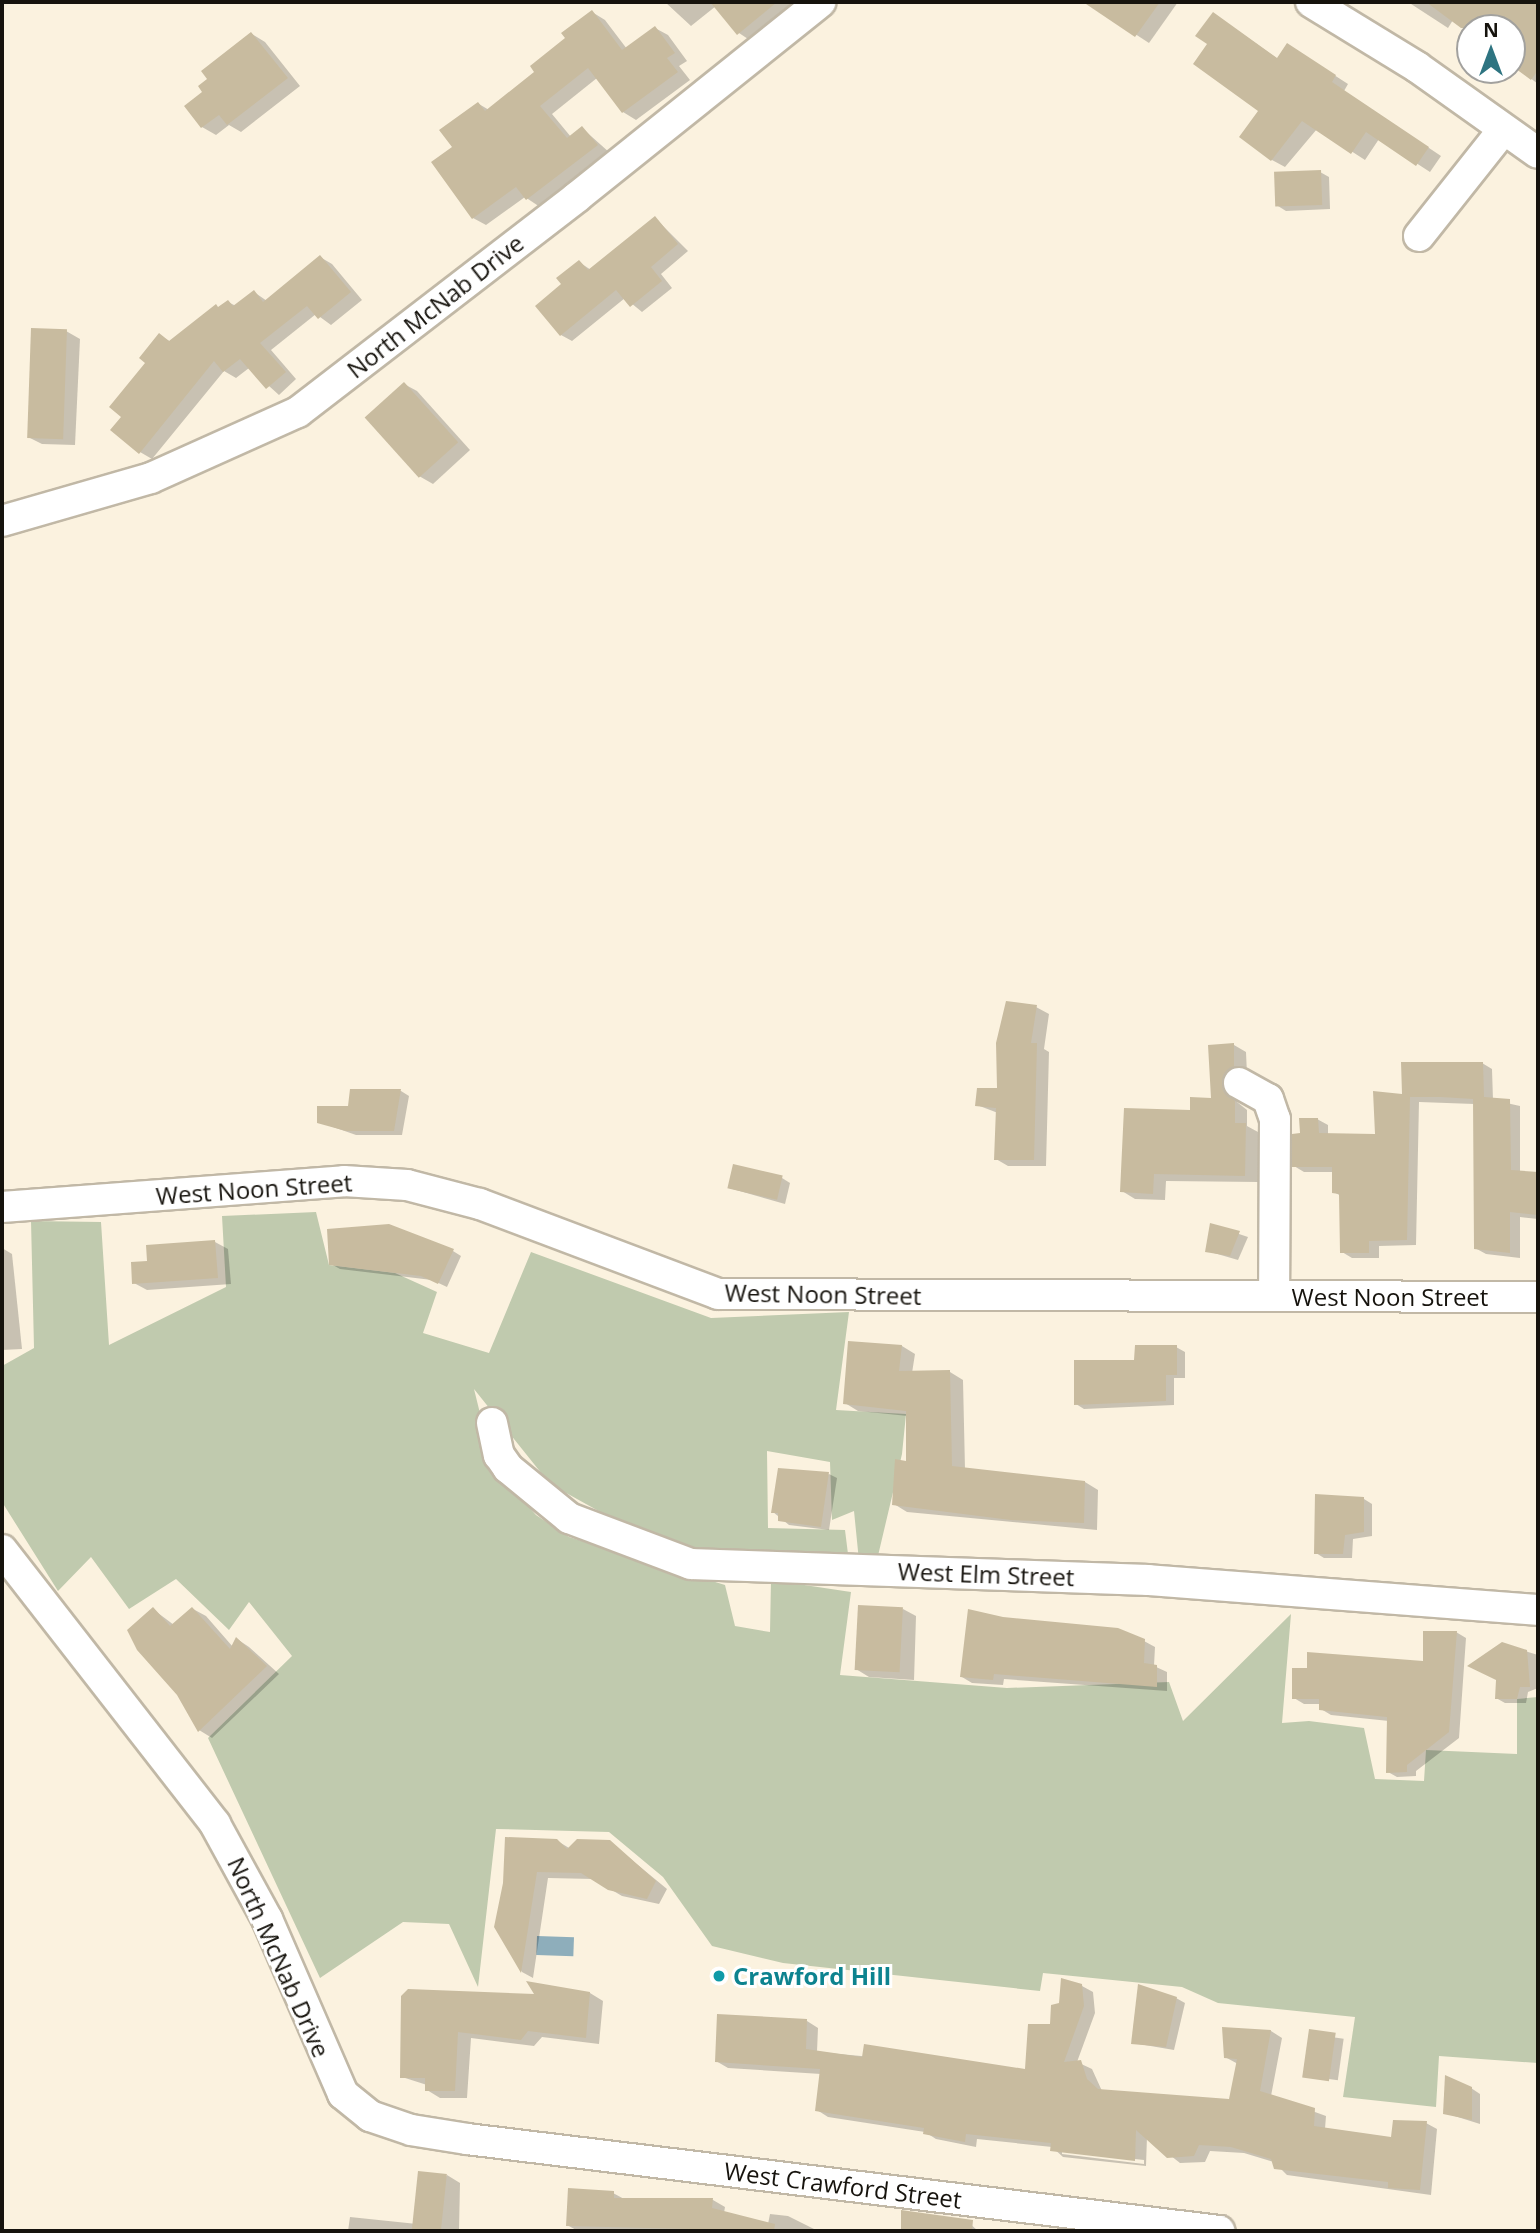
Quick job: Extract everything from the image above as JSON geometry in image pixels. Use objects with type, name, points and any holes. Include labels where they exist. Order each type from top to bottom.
[{"type":"street","name":"North McNab Drive","points":[[2,521],[151,478],[298,412],[577,197],[820,2]]},
{"type":"street","points":[[1311,2],[1418,67],[1538,153]]},
{"type":"street","points":[[1419,236],[1503,130]]},
{"type":"street","points":[[1239,1083],[1268,1098],[1275,1119],[1274,1296]]},
{"type":"street","name":"West Noon Street","points":[[2,1207],[344,1181],[407,1185],[480,1204],[718,1294],[1538,1297]]},
{"type":"street","name":"West Elm Street","points":[[492,1423],[508,1468],[569,1517],[691,1564],[1148,1580],[1538,1610]]},
{"type":"street","name":"North McNab Drive","points":[[2,1550],[221,1833],[267,1919],[343,2094],[370,2116],[411,2130],[467,2139]]},
{"type":"street","name":"West Crawford Street","points":[[467,2139],[1219,2231]]},
{"type":"green space","points":[[316,1212],[329,1265],[395,1273],[437,1292],[423,1333],[489,1353],[531,1252],[711,1318],[849,1312],[836,1410],[906,1414],[902,1454],[877,1560],[859,1561],[854,1511],[832,1520],[830,1462],[767,1451],[768,1528],[845,1530],[848,1554],[693,1551],[622,1524],[550,1484],[474,1389],[493,1466],[536,1515],[569,1537],[725,1585],[735,1626],[770,1632],[771,1580],[851,1592],[840,1675],[1007,1688],[1169,1682],[1183,1721],[1291,1614],[1282,1723],[1309,1721],[1364,1728],[1375,1779],[1424,1781],[1426,1750],[1517,1754],[1517,1699],[1538,1697],[1538,2063],[1439,2056],[1436,2107],[1343,2097],[1355,2017],[1218,2003],[1182,1987],[1043,1973],[1040,1991],[783,1963],[712,1946],[663,1877],[609,1832],[496,1829],[478,1987],[449,1924],[403,1922],[320,1978],[208,1738],[292,1656],[249,1602],[229,1630],[176,1579],[129,1609],[91,1557],[58,1591],[2,1502],[2,1366],[34,1348],[31,1221],[101,1222],[109,1345],[226,1287],[222,1216]]},
{"type":"water","points":[[537,1936],[574,1937],[573,1956],[536,1955]]},
{"type":"building","points":[[710,2],[777,2],[737,35]]},
{"type":"building","points":[[1083,2],[1160,2],[1135,37]]},
{"type":"building","points":[[1426,2],[1538,2],[1538,70],[1531,80],[1526,76],[1526,14],[1456,14],[1456,24]]},
{"type":"building","points":[[592,10],[622,50],[655,26],[675,53],[667,58],[678,72],[622,113],[588,68],[540,106],[567,138],[582,126],[598,145],[526,200],[516,187],[472,219],[431,162],[452,147],[439,130],[478,102],[485,111],[534,72],[530,66],[565,38],[561,33]]},
{"type":"building","points":[[1213,12],[1277,58],[1287,43],[1336,75],[1332,82],[1429,147],[1416,166],[1366,132],[1351,154],[1302,121],[1271,161],[1239,137],[1258,111],[1193,64],[1207,44],[1195,36]]},
{"type":"building","points":[[251,32],[288,78],[227,125],[219,115],[201,128],[184,106],[202,92],[198,86],[207,79],[201,71]]},
{"type":"building","points":[[1321,170],[1322,205],[1275,207],[1274,172]]},
{"type":"building","points":[[655,216],[678,244],[651,267],[662,281],[630,307],[616,290],[560,336],[535,306],[561,284],[556,278],[579,260],[588,270]]},
{"type":"building","points":[[320,255],[351,292],[318,319],[307,306],[260,343],[286,372],[266,389],[240,359],[223,372],[214,361],[139,454],[110,430],[121,417],[109,407],[145,363],[139,358],[159,333],[169,341],[216,304],[218,307],[228,300],[233,306],[254,290],[263,302]]},
{"type":"building","points":[[31,328],[67,329],[63,439],[27,438]]},
{"type":"building","points":[[404,382],[458,442],[419,478],[365,417]]},
{"type":"building","points":[[1006,1001],[1037,1005],[1031,1043],[1037,1043],[1034,1160],[994,1160],[996,1108],[975,1106],[977,1088],[997,1088],[996,1043]]},
{"type":"building","points":[[1234,1043],[1234,1067],[1224,1074],[1222,1084],[1235,1101],[1235,1123],[1246,1123],[1245,1176],[1154,1174],[1153,1194],[1120,1192],[1124,1108],[1190,1110],[1190,1097],[1211,1098],[1208,1045]]},
{"type":"building","points":[[1401,1062],[1483,1062],[1484,1097],[1510,1099],[1511,1170],[1538,1172],[1538,1215],[1510,1212],[1510,1253],[1474,1249],[1473,1099],[1410,1097],[1407,1240],[1369,1241],[1369,1253],[1340,1253],[1339,1194],[1332,1193],[1332,1167],[1292,1167],[1292,1134],[1300,1133],[1299,1118],[1318,1118],[1319,1133],[1375,1134],[1373,1091],[1402,1094]]},
{"type":"building","points":[[350,1089],[401,1089],[394,1131],[346,1131],[317,1123],[317,1106],[348,1106]]},
{"type":"building","points":[[733,1164],[783,1175],[777,1200],[727,1188]]},
{"type":"building","points":[[1210,1223],[1240,1231],[1230,1256],[1205,1252]]},
{"type":"building","points":[[389,1224],[454,1249],[438,1284],[421,1276],[329,1265],[327,1229]]},
{"type":"building","points":[[215,1240],[218,1278],[132,1284],[131,1262],[147,1261],[146,1245]]},
{"type":"building","points":[[848,1341],[902,1345],[899,1371],[950,1370],[952,1466],[1085,1481],[1084,1523],[1011,1520],[892,1505],[895,1459],[906,1461],[906,1411],[843,1404]]},
{"type":"building","points":[[1135,1345],[1177,1345],[1177,1375],[1166,1375],[1166,1401],[1074,1405],[1074,1360],[1134,1360]]},
{"type":"building","points":[[778,1468],[829,1472],[821,1527],[778,1521],[778,1513],[771,1513]]},
{"type":"building","points":[[1315,1494],[1364,1497],[1364,1532],[1345,1535],[1343,1554],[1314,1554]]},
{"type":"building","points":[[858,1605],[903,1607],[900,1672],[855,1670]]},
{"type":"building","points":[[153,1607],[170,1626],[192,1607],[230,1649],[236,1637],[267,1666],[198,1732],[177,1695],[137,1650],[127,1630]]},
{"type":"building","points":[[968,1609],[1003,1617],[1118,1628],[1145,1639],[1144,1663],[1157,1665],[1157,1687],[994,1674],[993,1680],[960,1677]]},
{"type":"building","points":[[1423,1631],[1457,1631],[1449,1732],[1407,1765],[1407,1772],[1386,1773],[1387,1717],[1319,1710],[1319,1699],[1292,1699],[1292,1668],[1307,1668],[1307,1652],[1423,1661]]},
{"type":"building","points":[[1502,1642],[1527,1650],[1530,1687],[1520,1687],[1517,1699],[1495,1699],[1496,1680],[1467,1666]]},
{"type":"building","points":[[505,1837],[557,1839],[567,1849],[577,1839],[610,1840],[656,1881],[647,1899],[608,1890],[581,1873],[537,1872],[521,1973],[494,1927],[503,1883]]},
{"type":"building","points":[[1061,1978],[1082,1984],[1084,2006],[1064,2062],[1081,2060],[1087,2079],[1098,2089],[1229,2099],[1237,2059],[1224,2058],[1222,2027],[1271,2030],[1260,2091],[1315,2108],[1314,2126],[1391,2137],[1393,2120],[1427,2121],[1420,2190],[1388,2188],[1388,2182],[1274,2169],[1271,2159],[1231,2147],[1199,2145],[1194,2156],[1167,2158],[1136,2130],[1135,2161],[1050,2151],[1051,2143],[966,2134],[965,2142],[923,2134],[924,2128],[815,2111],[820,2069],[715,2062],[717,2014],[807,2019],[806,2049],[862,2057],[864,2044],[1025,2069],[1028,2024],[1050,2024],[1051,2005],[1059,2003]]},
{"type":"building","points":[[526,1981],[590,1992],[586,2038],[528,2031],[521,2040],[458,2032],[455,2091],[425,2091],[425,2078],[400,2078],[401,1996],[408,1989],[534,1994]]},
{"type":"building","points":[[1138,1984],[1177,1997],[1166,2047],[1131,2044]]},
{"type":"building","points":[[1309,2029],[1336,2033],[1329,2081],[1302,2078]]},
{"type":"building","points":[[1445,2075],[1472,2087],[1472,2120],[1443,2114]]},
{"type":"building","points":[[418,2171],[447,2174],[441,2231],[412,2231]]},
{"type":"building","points":[[568,2188],[614,2191],[614,2198],[713,2198],[712,2208],[775,2224],[774,2231],[566,2226]]},
{"type":"building","points":[[901,2210],[973,2220],[972,2231],[901,2231]]},
{"type":"place","name":"Crawford Hill","points":[[719,1976]]}]
